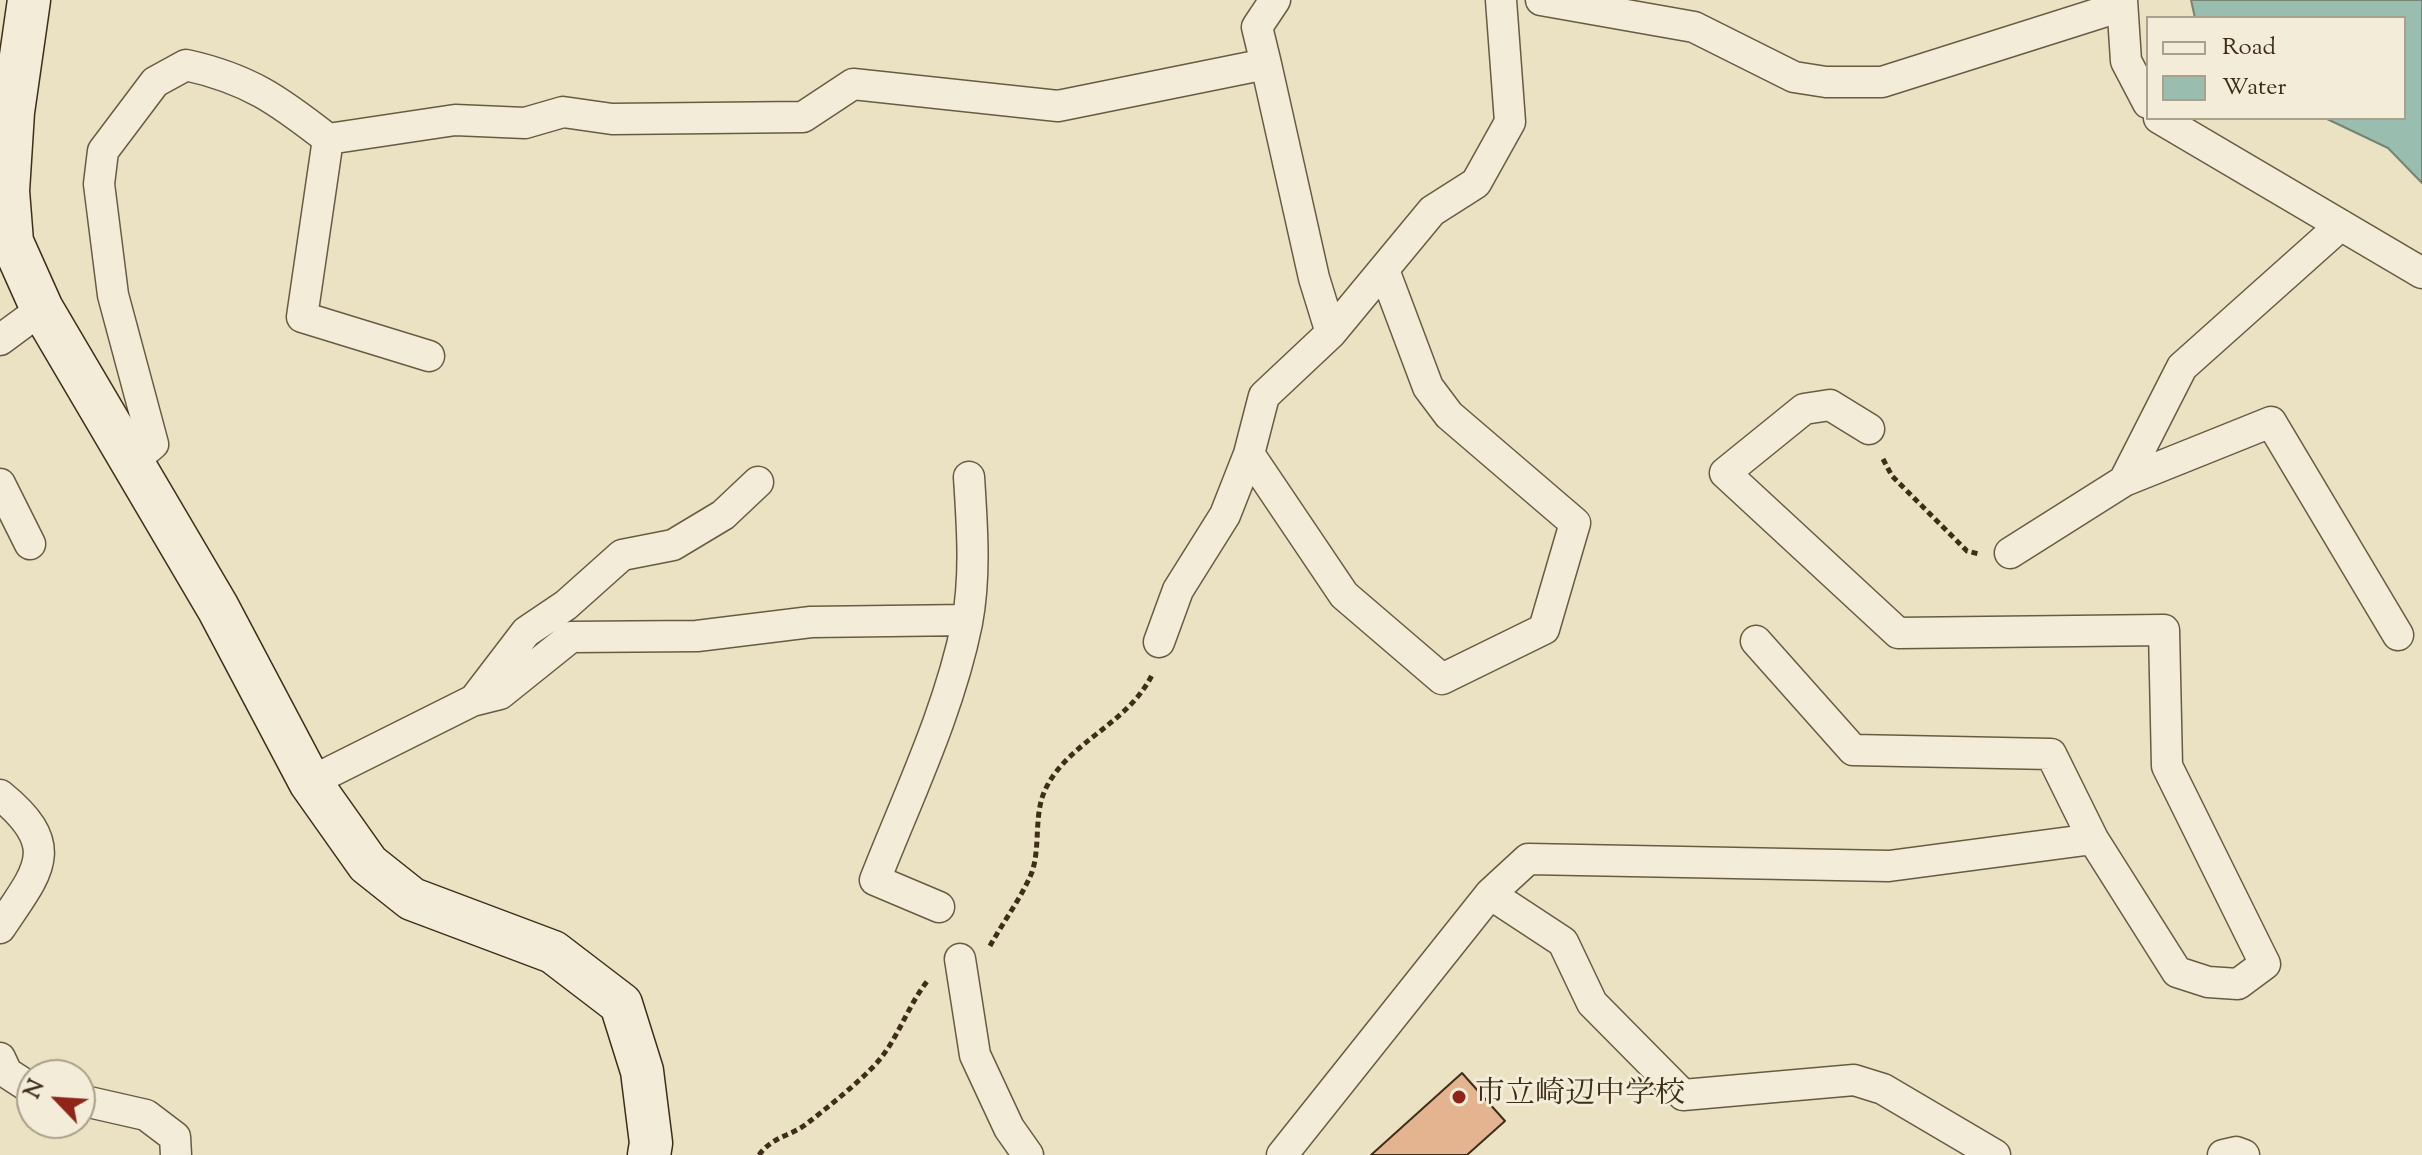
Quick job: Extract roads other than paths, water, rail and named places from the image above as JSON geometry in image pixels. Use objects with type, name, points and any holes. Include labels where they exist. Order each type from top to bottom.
[{"type":"street","points":[[29,0],[13,112],[8,191],[12,242],[42,309],[133,461],[310,782],[368,864],[412,899],[553,952],[621,1004],[642,1071],[651,1143],[649,1155]]},
{"type":"street","points":[[1275,0],[1257,27],[1314,278],[1331,333]]},
{"type":"street","points":[[1159,642],[1178,590],[1225,515],[1249,454],[1264,396],[1331,333],[1432,211],[1476,183],[1510,122],[1501,0]]},
{"type":"street","points":[[1541,0],[1694,27],[1794,77],[1826,82],[1882,82],[2122,3],[2126,61],[2146,99]]},
{"type":"street","points":[[133,461],[153,444],[113,295],[99,184],[103,151],[155,82],[186,65],[230,75],[265,93],[328,139],[455,120],[525,123],[563,112],[612,119],[803,117],[853,84],[1058,106],[1266,64]]},
{"type":"street","points":[[2162,120],[2422,273]]},
{"type":"street","points":[[328,139],[302,317],[429,356]]},
{"type":"street","points":[[2124,481],[2182,367],[2341,225]]},
{"type":"street","points":[[1249,454],[1344,595],[1442,679],[1544,629],[1575,523],[1449,415],[1428,387],[1384,270]]},
{"type":"street","points":[[0,340],[42,309]]},
{"type":"street","points":[[1756,641],[1853,750],[2051,754],[2093,839],[2177,972],[2208,982],[2238,984],[2265,964],[2167,766],[2164,630],[1898,633],[1725,473],[1804,409],[1830,405],[1869,429]]},
{"type":"street","points":[[2010,553],[2124,481],[2271,422],[2398,635]]},
{"type":"street","points":[[939,907],[875,880],[951,690],[967,620],[973,549],[969,477]]},
{"type":"street","points":[[472,701],[526,632],[566,605],[622,555],[673,545],[723,515],[758,482]]},
{"type":"street","points":[[0,484],[30,544]]},
{"type":"street","points":[[310,782],[472,701],[500,694],[571,637],[697,636],[811,622],[967,620]]},
{"type":"street","points":[[0,795],[28,817],[41,851],[34,878],[0,928]]},
{"type":"street","points":[[1282,1155],[1490,894],[1528,859],[1889,866],[2093,839]]},
{"type":"street","points":[[1490,894],[1563,942],[1592,1003],[1683,1095],[1854,1080],[1883,1089],[1995,1155]]},
{"type":"street","points":[[960,959],[975,1055],[1009,1128],[1028,1155]]},
{"type":"street","points":[[0,1058],[7,1073],[16,1079]]},
{"type":"street","points":[[96,1104],[146,1115],[175,1137],[176,1155]]},
{"type":"street","points":[[2223,1155],[2236,1152],[2244,1155]]},
{"type":"water","points":[[2191,0],[2422,0],[2422,183],[2388,148],[2329,120],[2406,120],[2406,16],[2195,16]]},
{"type":"place","name":"市立崎辺中学校","points":[[1459,1097]]}]
